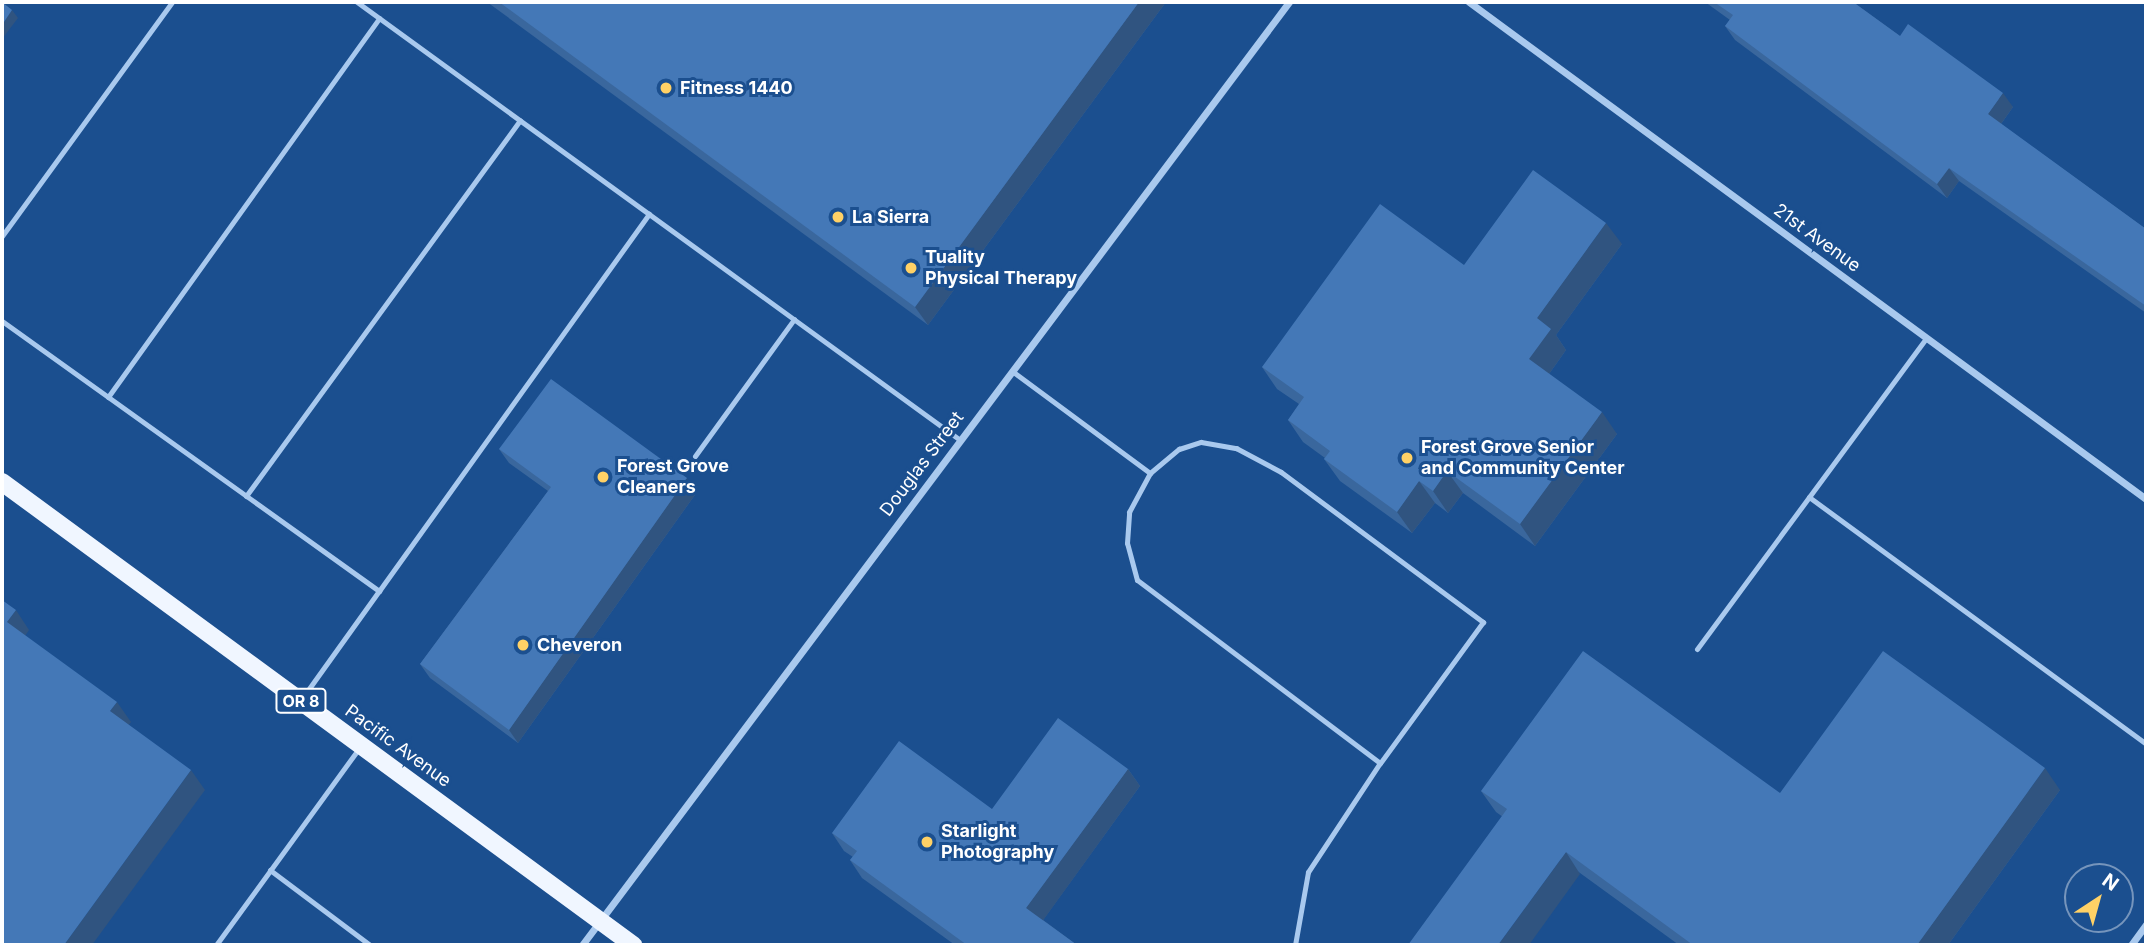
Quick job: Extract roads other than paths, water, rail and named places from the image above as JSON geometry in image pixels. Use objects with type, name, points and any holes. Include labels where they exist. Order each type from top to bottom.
[{"type":"main road","name":"Pacific Avenue","points":[[2,482],[633,945]]},
{"type":"street","name":"Douglas Street","points":[[582,945],[1289,2]]},
{"type":"street","name":"21st Avenue","points":[[1469,2],[2146,499]]},
{"type":"street","points":[[2131,945],[2146,924]]},
{"type":"lane","points":[[2,236],[172,2]]},
{"type":"lane","points":[[357,2],[960,440]]},
{"type":"lane","points":[[108,397],[379,18]]},
{"type":"lane","points":[[246,496],[520,120]]},
{"type":"lane","points":[[300,701],[649,214]]},
{"type":"lane","points":[[695,456],[794,319]]},
{"type":"lane","points":[[2,321],[379,591]]},
{"type":"lane","points":[[1697,649],[1926,338]]},
{"type":"lane","points":[[1012,371],[1150,473]]},
{"type":"lane","points":[[1296,945],[1308,872],[1380,763],[1483,622],[1281,472],[1236,447],[1201,442],[1180,449],[1150,473],[1129,512],[1127,543],[1137,580],[1380,763]]},
{"type":"lane","points":[[1810,497],[2146,744]]},
{"type":"lane","points":[[216,945],[361,745]]},
{"type":"lane","points":[[271,870],[370,945]]},
{"type":"place","name":"Fitness 1440","points":[[666,88]]},
{"type":"place","name":"La Sierra","points":[[838,217]]},
{"type":"place","name":"Tuality Physical Therapy","points":[[911,268]]},
{"type":"place","name":"Forest Grove Senior and Community Center","points":[[1407,458]]},
{"type":"place","name":"Forest Grove Cleaners","points":[[603,477]]},
{"type":"place","name":"Cheveron","points":[[523,645]]},
{"type":"place","name":"Starlight Photography","points":[[927,842]]}]
